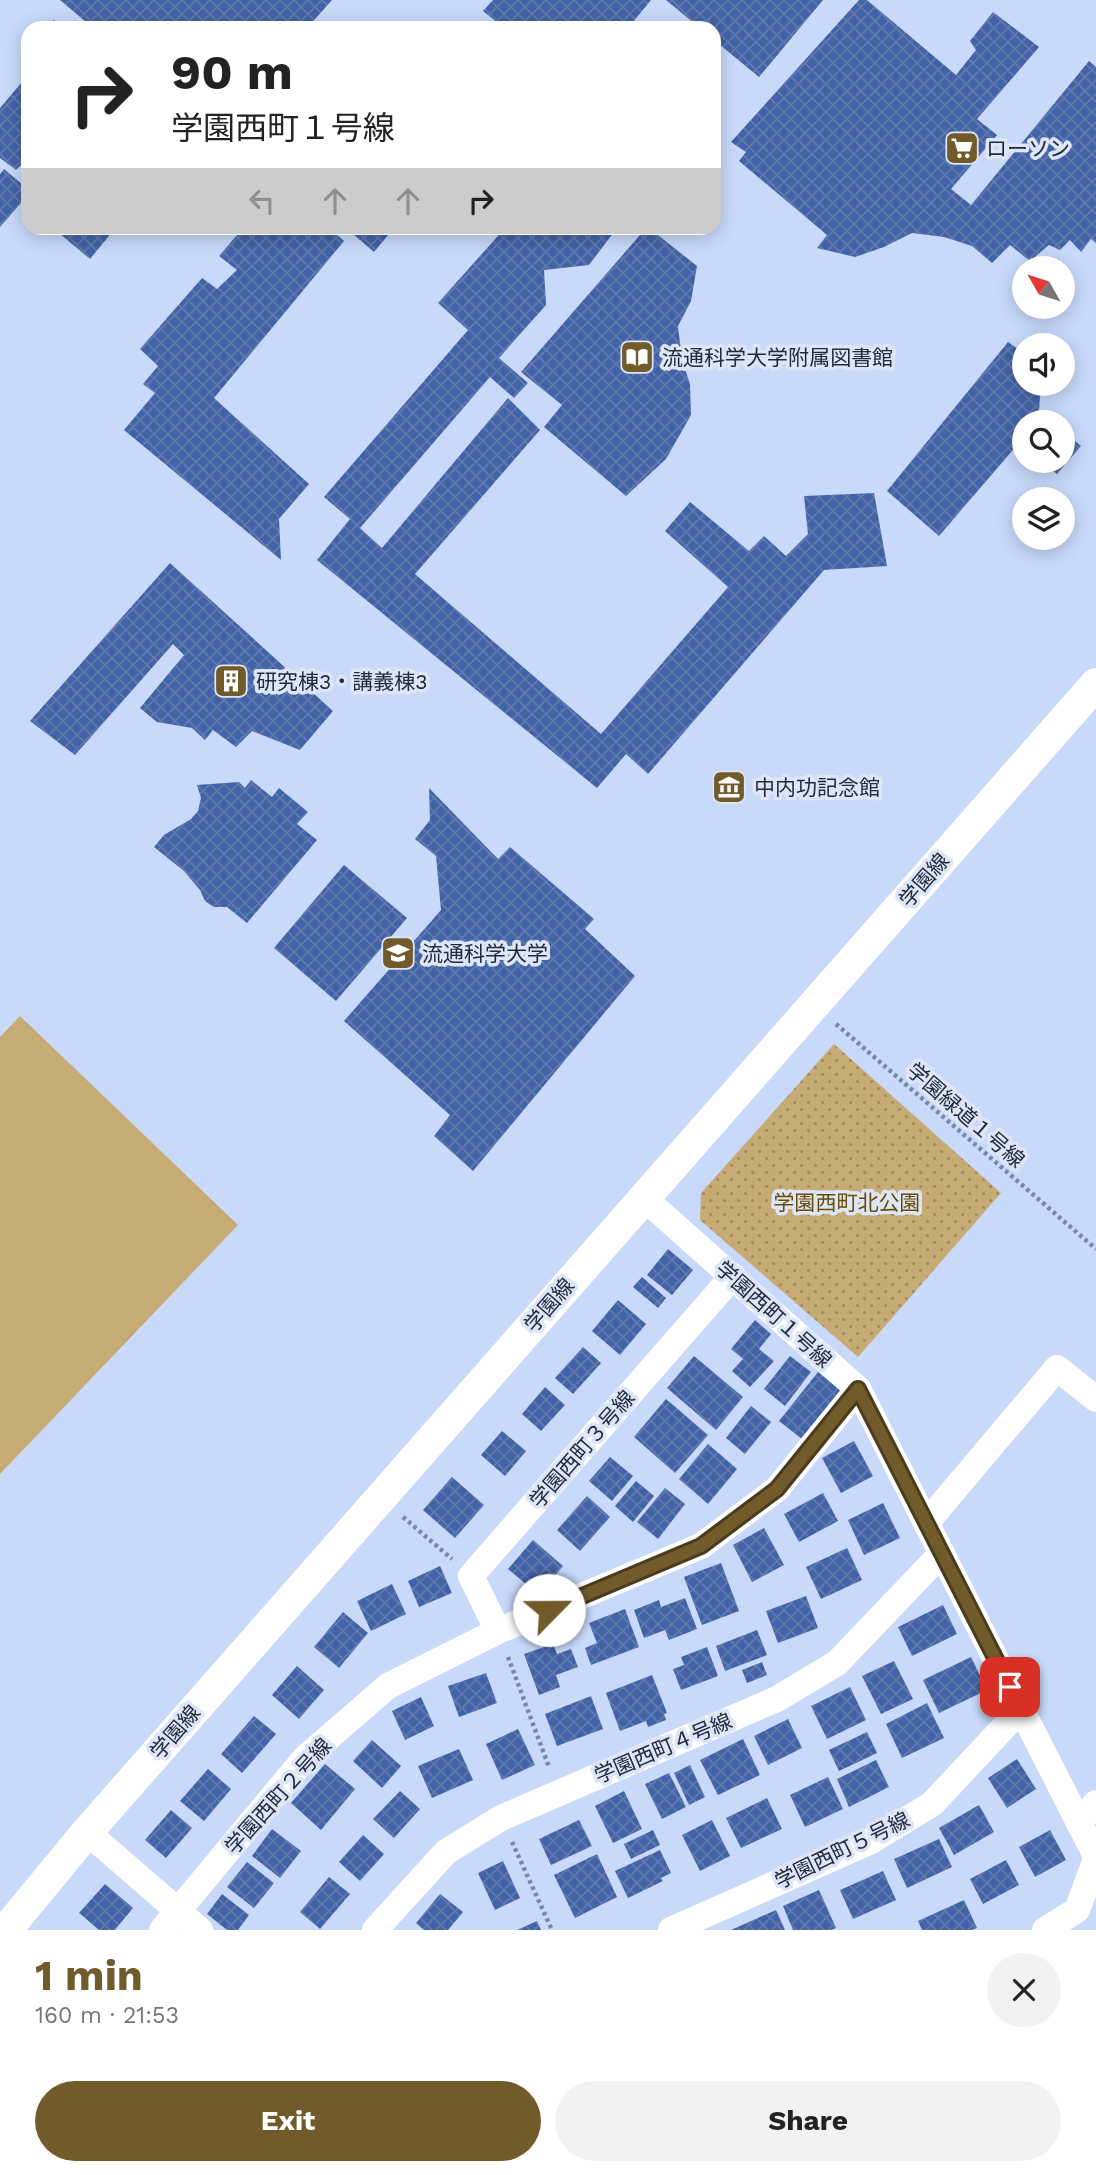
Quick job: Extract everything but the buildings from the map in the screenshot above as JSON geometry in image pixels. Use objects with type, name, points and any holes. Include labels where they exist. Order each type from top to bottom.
[{"type":"street","name":"学園線","points":[[6,1930],[87,1832],[1096,684]]},
{"type":"street","name":"学園西町１号線","points":[[644,1198],[858,1389],[1021,1709],[1088,1813],[1096,1858],[1077,1910],[1045,1930]]},
{"type":"street","name":"学園西町３号線","points":[[471,1576],[733,1276]]},
{"type":"street","points":[[927,1522],[1057,1368],[1096,1399]]},
{"type":"street","name":"学園西町２号線","points":[[170,1921],[305,1758],[388,1686],[498,1631],[701,1546],[777,1489],[858,1389]]},
{"type":"street","name":"学園西町４号線","points":[[375,1930],[446,1852],[501,1818],[777,1699],[837,1663],[942,1553]]},
{"type":"street","points":[[471,1576],[498,1631]]},
{"type":"street","name":"学園西町５号線","points":[[671,1930],[872,1841],[932,1804],[1021,1709]]},
{"type":"street","points":[[87,1832],[170,1921],[200,1930]]},
{"type":"path","name":"学園緑道１号線","points":[[814,1005],[1096,1249]]},
{"type":"path","points":[[381,1498],[471,1576]]},
{"type":"path","points":[[498,1631],[559,1794]]},
{"type":"path","points":[[501,1818],[552,1930]]},
{"type":"green space","points":[[20,1016],[238,1225],[0,1474],[0,1037]]},
{"type":"green space","name":"学園西町北公園","points":[[834,1044],[1001,1193],[858,1357],[700,1220],[701,1193]]},
{"type":"place","name":"ローソン","points":[[962,148]]},
{"type":"place","name":"流通科学大学附属図書館","points":[[637,357]]},
{"type":"place","name":"研究棟3・講義棟3","points":[[231,681]]},
{"type":"place","name":"中内功記念館","points":[[729,787]]},
{"type":"place","name":"流通科学大学","points":[[398,953]]},
{"type":"route","points":[[549,1610],[701,1546],[777,1489],[858,1389],[1010,1687]]}]
